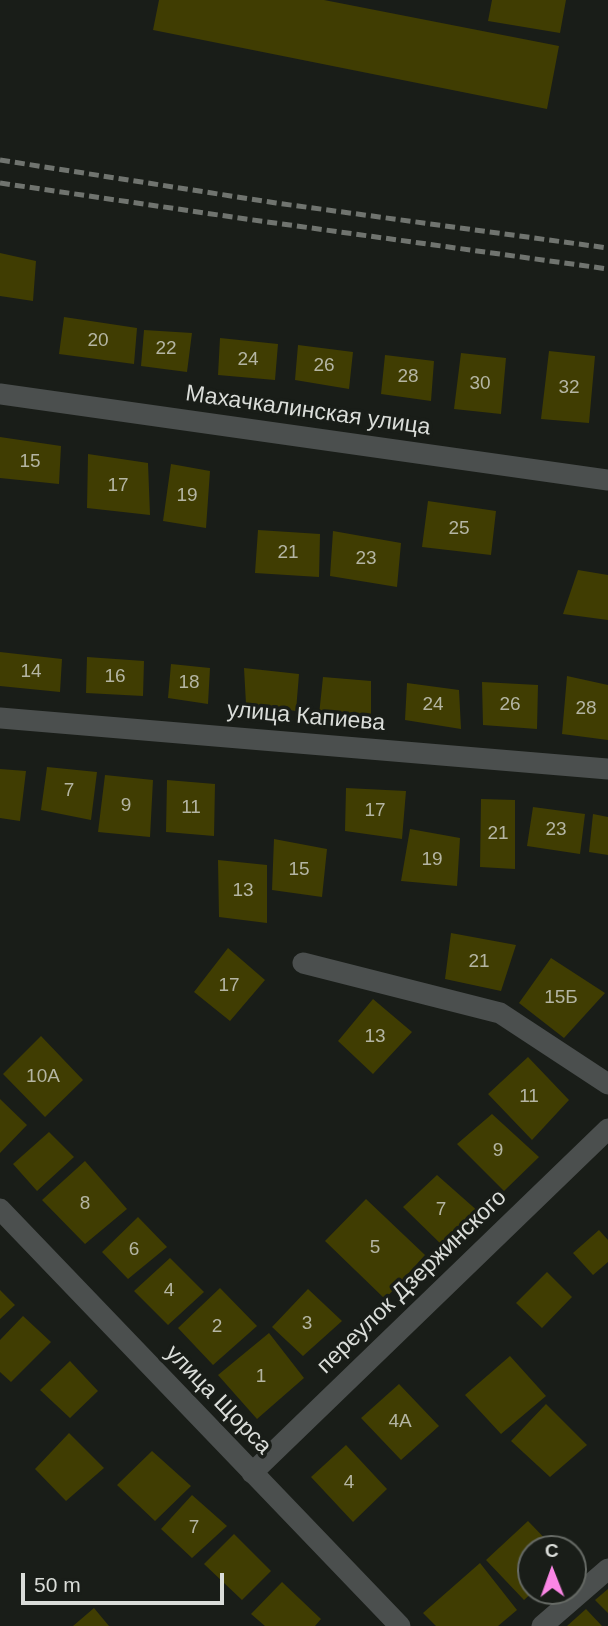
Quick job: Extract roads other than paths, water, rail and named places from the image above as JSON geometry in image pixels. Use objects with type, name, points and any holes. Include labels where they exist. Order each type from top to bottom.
[{"type":"street","name":"Махачкалинская улица","points":[[0,394],[608,480]]},
{"type":"street","name":"улица Капиева","points":[[0,718],[608,769]]},
{"type":"street","points":[[303,963],[500,1013],[608,1084]]},
{"type":"street","name":"переулок Дзержинского","points":[[252,1473],[608,1129]]},
{"type":"street","name":"улица Щорса","points":[[0,1209],[400,1626]]},
{"type":"street","points":[[542,1626],[608,1569]]},
{"type":"railway","points":[[0,160],[276,203],[608,248]]},
{"type":"railway","points":[[0,183],[608,269]]}]
